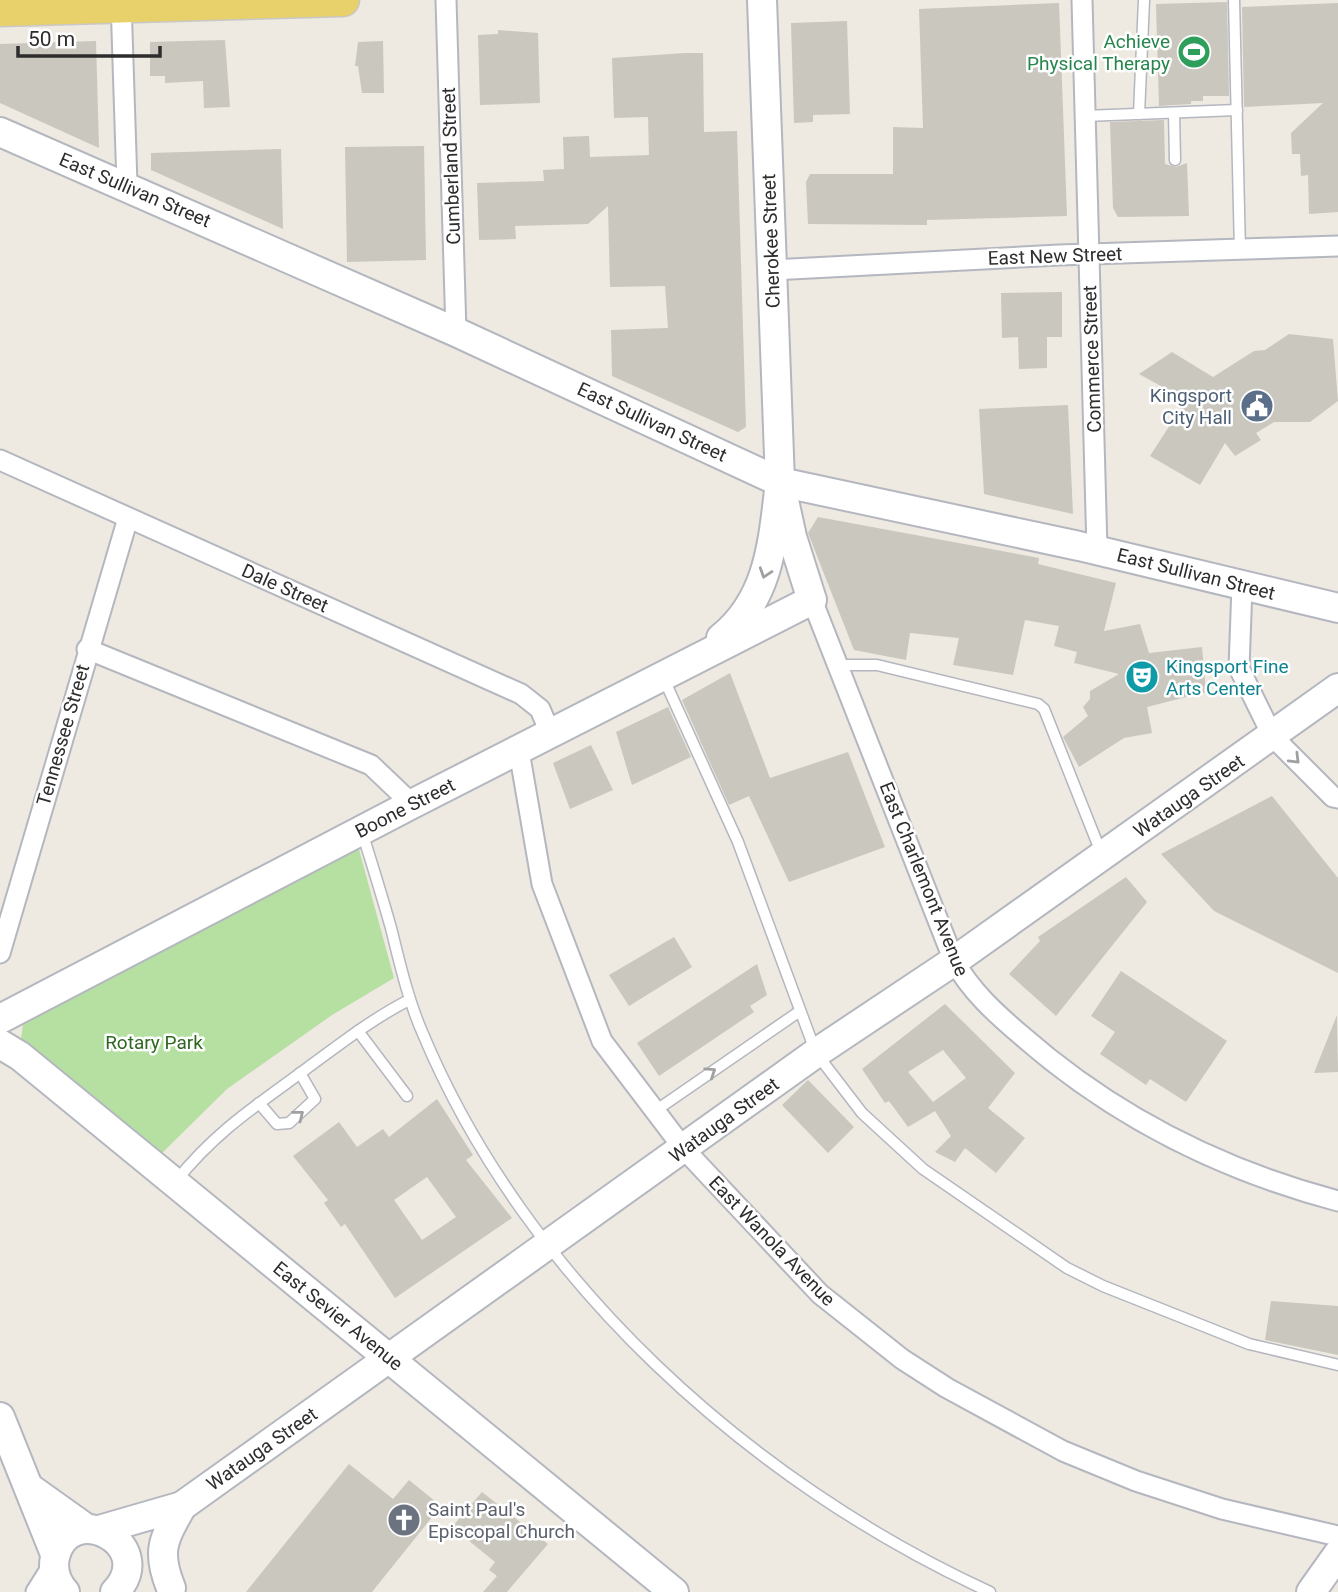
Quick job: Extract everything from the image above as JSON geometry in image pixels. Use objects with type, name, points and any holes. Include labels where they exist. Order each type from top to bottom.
[{"type":"main road","points":[[0,10],[122,3],[343,0]]},
{"type":"street","name":"Cumberland Street","points":[[446,0],[456,332]]},
{"type":"street","name":"Cherokee Street","points":[[762,0],[780,482]]},
{"type":"street","name":"Commerce Street","points":[[1082,0],[1097,550]]},
{"type":"street","points":[[122,3],[127,185]]},
{"type":"street","name":"East Sullivan Street","points":[[0,132],[127,185],[456,332],[780,482],[1097,550],[1338,608]]},
{"type":"street","name":"East New Street","points":[[772,270],[1089,254],[1338,246]]},
{"type":"street","name":"Dale Street","points":[[0,460],[521,694],[540,709],[551,735]]},
{"type":"street","points":[[673,672],[724,635],[753,603],[771,555],[780,482]]},
{"type":"street","name":"East Charlemont Avenue","points":[[780,482],[792,537],[813,600],[954,961],[967,984],[993,1011],[1090,1090],[1199,1152],[1266,1180],[1338,1201]]},
{"type":"street","name":"Tennessee Street","points":[[0,953],[87,649],[128,518]]},
{"type":"street","points":[[1242,586],[1239,668],[1273,737],[1333,797],[1338,798]]},
{"type":"street","name":"Boone Street","points":[[0,1019],[412,804],[813,600]]},
{"type":"street","points":[[87,649],[371,765],[412,804]]},
{"type":"street","name":"Watauga Street","points":[[54,1560],[68,1537],[182,1506],[549,1247],[816,1053],[954,961],[1273,737],[1338,688]]},
{"type":"street","name":"East Wanola Avenue","points":[[519,751],[547,896],[603,1041],[684,1149],[820,1294],[902,1359],[958,1395],[1063,1451],[1136,1481],[1222,1509],[1338,1536]]},
{"type":"street","name":"East Sevier Avenue","points":[[0,1044],[20,1056],[674,1592]]},
{"type":"street","points":[[0,1417],[31,1489],[54,1560],[58,1584],[65,1592]]},
{"type":"street","points":[[31,1489],[93,1530],[117,1540],[126,1560],[124,1580],[117,1591]]},
{"type":"street","points":[[126,1560],[182,1506]]},
{"type":"street","points":[[173,1590],[162,1565],[166,1535],[182,1506]]},
{"type":"street","points":[[1311,1592],[1338,1553]]},
{"type":"street","points":[[36,1592],[54,1560]]},
{"type":"street","points":[[126,1560],[148,1569],[173,1590]]},
{"type":"street","points":[[117,1591],[134,1584],[173,1590]]},
{"type":"lane","points":[[1139,114],[1144,0]]},
{"type":"lane","points":[[1234,0],[1240,251]]},
{"type":"lane","points":[[1085,116],[1237,110]]},
{"type":"lane","points":[[1174,113],[1175,160]]},
{"type":"lane","points":[[840,665],[877,665],[1038,705],[1044,709],[1102,857]]},
{"type":"lane","points":[[673,672],[816,1053],[862,1113],[923,1169],[1067,1268],[1103,1286],[1249,1344],[1338,1365]]},
{"type":"lane","points":[[362,830],[409,1000],[450,1092],[491,1169],[583,1290],[643,1353],[699,1405],[815,1492],[879,1535],[990,1592]]},
{"type":"lane","points":[[174,1183],[214,1137],[358,1031],[409,1000]]},
{"type":"lane","points":[[655,1111],[800,1011]]},
{"type":"lane","points":[[358,1031],[407,1096]]},
{"type":"lane","points":[[259,1103],[277,1124],[289,1123],[315,1099],[300,1073]]},
{"type":"green space","name":"Rotary Park","points":[[358,846],[394,978],[332,1015],[227,1089],[160,1155],[21,1040],[24,1016]]},
{"type":"building","name":"Achieve Physical Therapy","points":[[1227,2],[1229,96],[1203,96],[1203,101],[1191,101],[1191,104],[1159,106],[1156,4]]},
{"type":"building","points":[[1059,3],[1067,216],[927,220],[927,225],[808,224],[806,182],[810,174],[893,174],[893,127],[923,128],[919,9]]},
{"type":"building","points":[[1338,3],[1338,212],[1309,214],[1308,175],[1301,176],[1300,154],[1292,154],[1291,133],[1323,103],[1244,107],[1242,7]]},
{"type":"building","points":[[847,21],[850,114],[813,115],[813,122],[794,123],[791,23]]},
{"type":"building","points":[[498,30],[538,33],[540,103],[480,105],[478,35],[498,34]]},
{"type":"building","points":[[225,40],[230,107],[204,108],[203,81],[165,83],[165,76],[150,76],[150,42]]},
{"type":"building","points":[[96,41],[99,148],[0,103],[0,44]]},
{"type":"building","points":[[383,41],[384,93],[362,93],[358,66],[355,66],[358,42]]},
{"type":"building","points":[[703,53],[704,132],[737,131],[746,427],[738,432],[612,376],[611,330],[668,328],[665,286],[610,287],[608,206],[588,224],[515,226],[516,239],[479,240],[477,183],[544,181],[543,170],[564,169],[563,137],[589,136],[590,157],[649,155],[648,117],[614,118],[612,58]]},
{"type":"building","points":[[1164,120],[1165,164],[1176,167],[1187,163],[1189,216],[1118,217],[1113,208],[1110,122]]},
{"type":"building","points":[[424,146],[426,260],[347,262],[345,147]]},
{"type":"building","points":[[281,149],[283,229],[151,170],[151,153]]},
{"type":"building","points":[[1062,292],[1062,337],[1047,337],[1047,368],[1019,369],[1018,337],[1002,338],[1001,293]]},
{"type":"building","name":"Kingsport City Hall","points":[[1289,334],[1333,339],[1338,401],[1310,422],[1274,422],[1256,433],[1261,440],[1235,456],[1225,443],[1200,485],[1150,456],[1186,400],[1139,374],[1172,352],[1213,377],[1254,351],[1265,350]]},
{"type":"building","points":[[1068,405],[1073,514],[984,494],[979,409]]},
{"type":"building","points":[[818,517],[1039,558],[1038,564],[1116,583],[1104,631],[1140,624],[1149,653],[1202,647],[1206,692],[1147,707],[1152,733],[1124,738],[1079,767],[1063,737],[1088,716],[1083,707],[1090,699],[1090,691],[1119,674],[1074,663],[1077,652],[1054,646],[1059,626],[1025,620],[1013,675],[953,665],[959,638],[910,633],[906,660],[854,650],[808,533]]},
{"type":"building","points":[[730,673],[770,778],[848,752],[885,847],[789,882],[749,796],[729,805],[682,700]]},
{"type":"building","points":[[668,707],[691,757],[632,785],[616,732]]},
{"type":"building","points":[[591,745],[613,790],[570,809],[553,763]]},
{"type":"building","points":[[1272,796],[1338,878],[1338,973],[1214,911],[1161,854]]},
{"type":"building","points":[[1126,877],[1147,902],[1056,1016],[1009,974],[1040,941],[1038,937]]},
{"type":"building","points":[[674,937],[692,967],[629,1006],[609,975]]},
{"type":"building","points":[[757,964],[767,995],[750,1006],[754,1012],[659,1076],[637,1043]]},
{"type":"building","points":[[1121,971],[1227,1041],[1186,1102],[1150,1079],[1146,1085],[1100,1054],[1115,1032],[1091,1016]]},
{"type":"building","points":[[945,1004],[1015,1073],[988,1108],[1025,1138],[996,1173],[965,1148],[955,1162],[935,1152],[951,1136],[935,1111],[908,1127],[889,1101],[885,1103],[862,1069]],"holes":[[[943,1050],[966,1078],[933,1102],[908,1072]]]},
{"type":"building","points":[[1337,1015],[1338,1072],[1314,1073]]},
{"type":"building","points":[[808,1080],[854,1127],[828,1153],[782,1105]]},
{"type":"building","points":[[437,1099],[473,1155],[466,1160],[512,1218],[395,1298],[345,1224],[341,1227],[324,1203],[328,1200],[293,1156],[339,1122],[357,1147],[383,1129],[389,1137]],"holes":[[[427,1177],[456,1217],[422,1240],[394,1200]]]},
{"type":"building","points":[[1271,1301],[1338,1306],[1338,1355],[1265,1340]]},
{"type":"building","name":"Saint Paul's Episcopal Church","points":[[349,1464],[393,1499],[409,1480],[441,1506],[372,1592],[246,1592]]},
{"type":"building","points":[[482,1492],[548,1544],[507,1592],[483,1592],[497,1576],[489,1570],[495,1562],[452,1527]]},
{"type":"place","name":"Achieve Physical Therapy","points":[[1194,52]]},
{"type":"place","name":"Kingsport City Hall","points":[[1257,406]]},
{"type":"place","name":"Kingsport Fine Arts Center","points":[[1142,677]]},
{"type":"place","name":"Saint Paul's Episcopal Church","points":[[404,1520]]}]
